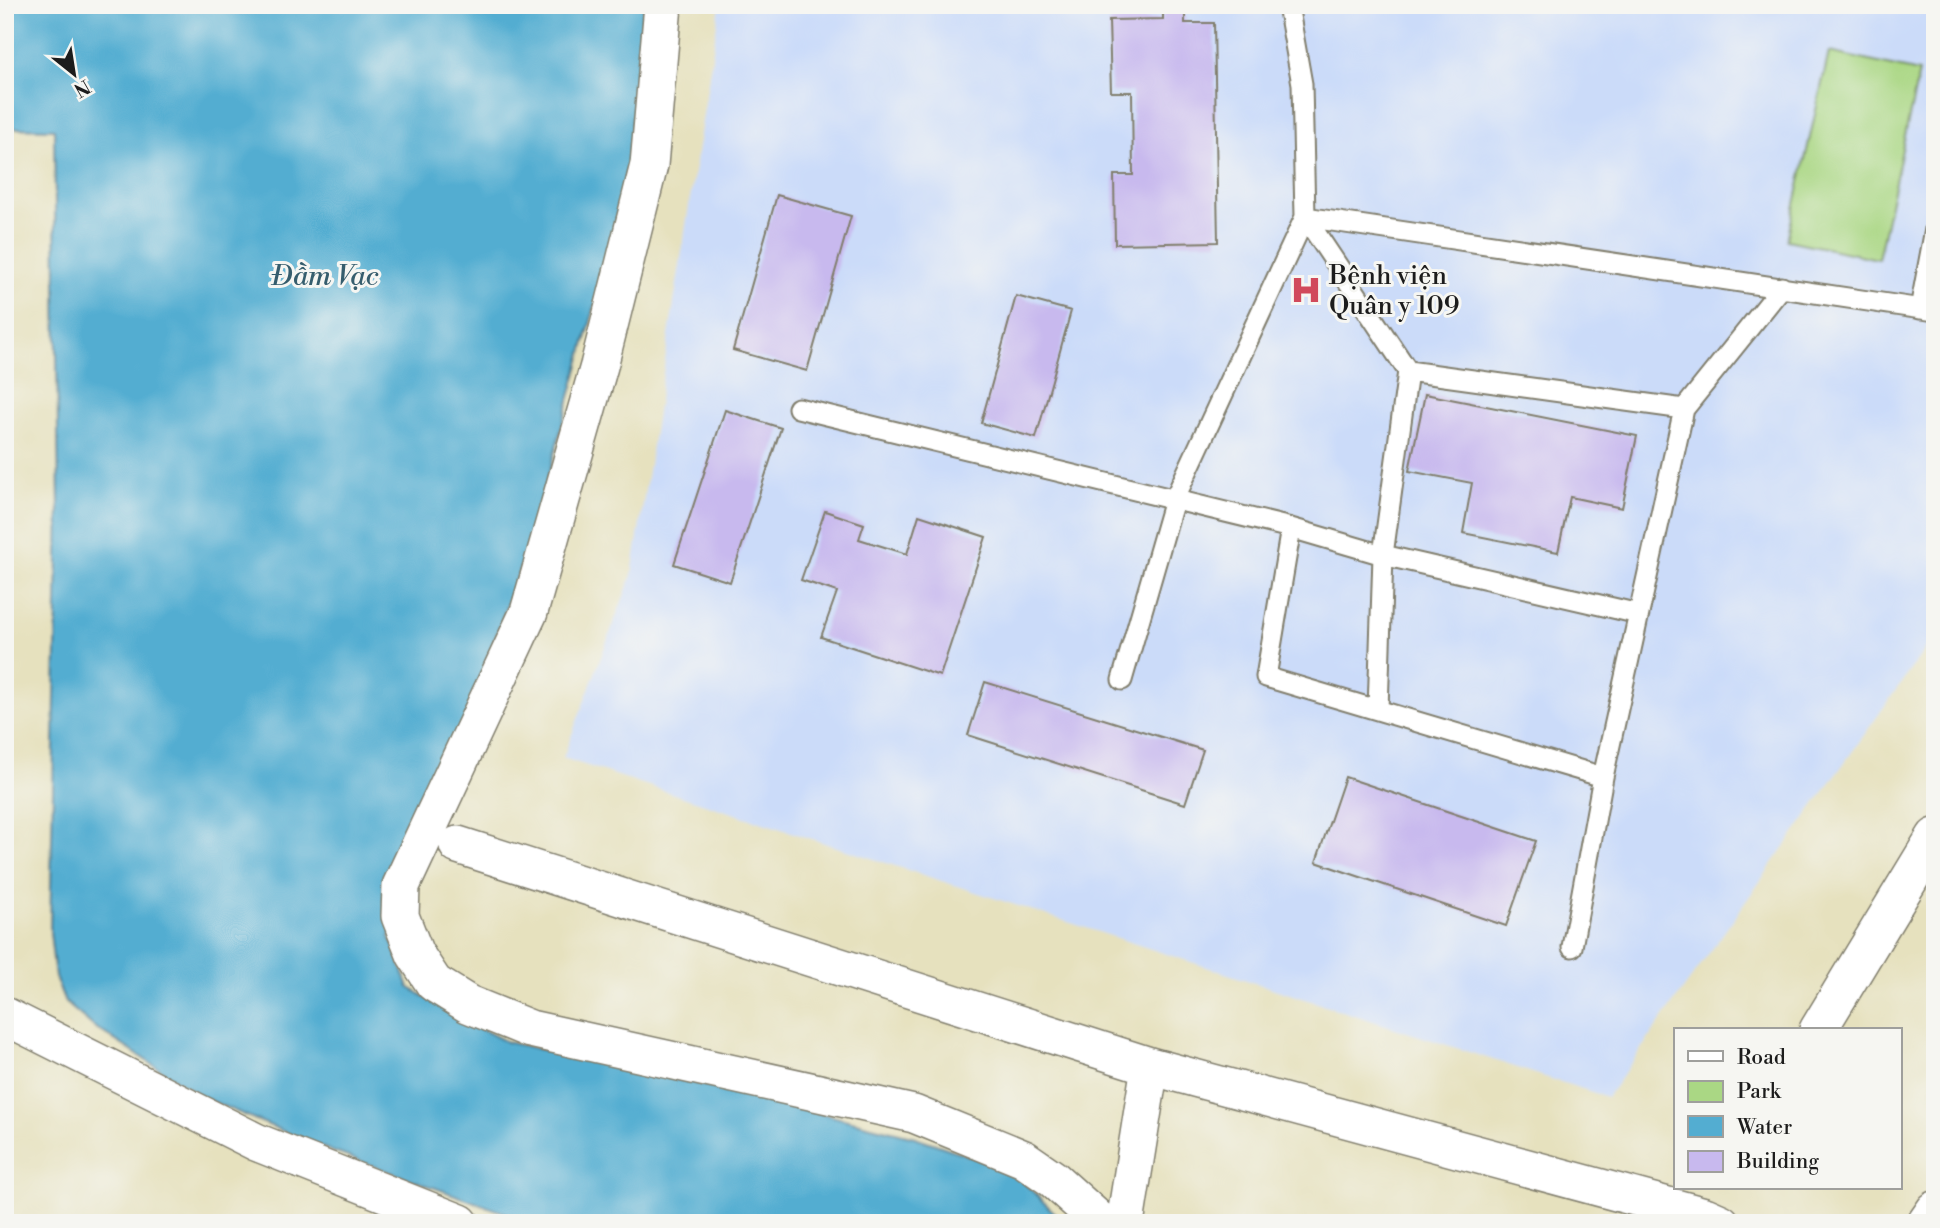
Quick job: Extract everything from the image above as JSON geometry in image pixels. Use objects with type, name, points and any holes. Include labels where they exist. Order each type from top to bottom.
[{"type":"street","points":[[663,5],[649,165],[599,366],[529,612],[401,886],[400,916],[415,954],[434,983],[468,1004],[530,1029],[914,1114],[1024,1159],[1053,1179],[1102,1223]]},
{"type":"street","points":[[1819,1028],[1935,837]]},
{"type":"street","points":[[458,845],[1150,1066],[1713,1212]]},
{"type":"street","points":[[5,1016],[256,1142],[460,1223]]},
{"type":"street","points":[[1125,1223],[1150,1066]]},
{"type":"street","points":[[1926,1223],[1935,1210]]},
{"type":"lane","points":[[1122,680],[1174,500],[1304,218],[1302,85],[1288,5]]},
{"type":"lane","points":[[1304,218],[1928,310],[1935,229]]},
{"type":"lane","points":[[1304,218],[1408,371],[1382,555],[1378,710]]},
{"type":"lane","points":[[1572,947],[1603,777],[1684,409],[1782,287]]},
{"type":"lane","points":[[1408,371],[1684,409]]},
{"type":"lane","points":[[798,408],[1291,528],[1382,555],[1639,614]]},
{"type":"lane","points":[[1291,528],[1266,677],[1603,777]]},
{"type":"shaded area","name":"Bệnh viện Quân y 109","points":[[720,5],[1935,5],[1935,635],[1607,1097],[563,758],[632,575]]},
{"type":"green space","points":[[1829,52],[1919,72],[1878,259],[1787,240]]},
{"type":"water","name":"Đầm Vạc","points":[[5,5],[644,5],[628,163],[605,270],[533,531],[390,937],[409,987],[452,1014],[507,1042],[740,1093],[915,1137],[1011,1170],[1065,1223],[534,1223],[331,1151],[206,1099],[93,1026],[65,1002],[55,977],[50,932],[59,508],[54,129],[5,128]]},
{"type":"building","points":[[1163,5],[1185,5],[1185,23],[1214,23],[1218,242],[1115,244],[1114,175],[1133,175],[1132,92],[1111,92],[1109,20],[1163,19]]},
{"type":"building","points":[[777,195],[851,216],[807,371],[733,350]]},
{"type":"building","points":[[1016,296],[1071,311],[1036,438],[981,423]]},
{"type":"building","points":[[1425,394],[1637,436],[1622,508],[1570,497],[1558,552],[1463,533],[1472,483],[1409,471]]},
{"type":"building","points":[[725,410],[781,428],[730,582],[674,564]]},
{"type":"building","points":[[825,511],[864,524],[859,539],[907,554],[919,515],[986,537],[940,676],[821,637],[837,592],[801,580]]},
{"type":"building","points":[[985,682],[1203,750],[1185,804],[968,735]]},
{"type":"building","points":[[1345,777],[1536,841],[1506,926],[1316,862]]},
{"type":"place","name":"Bệnh viện Quân y 109","points":[[1306,290]]}]
